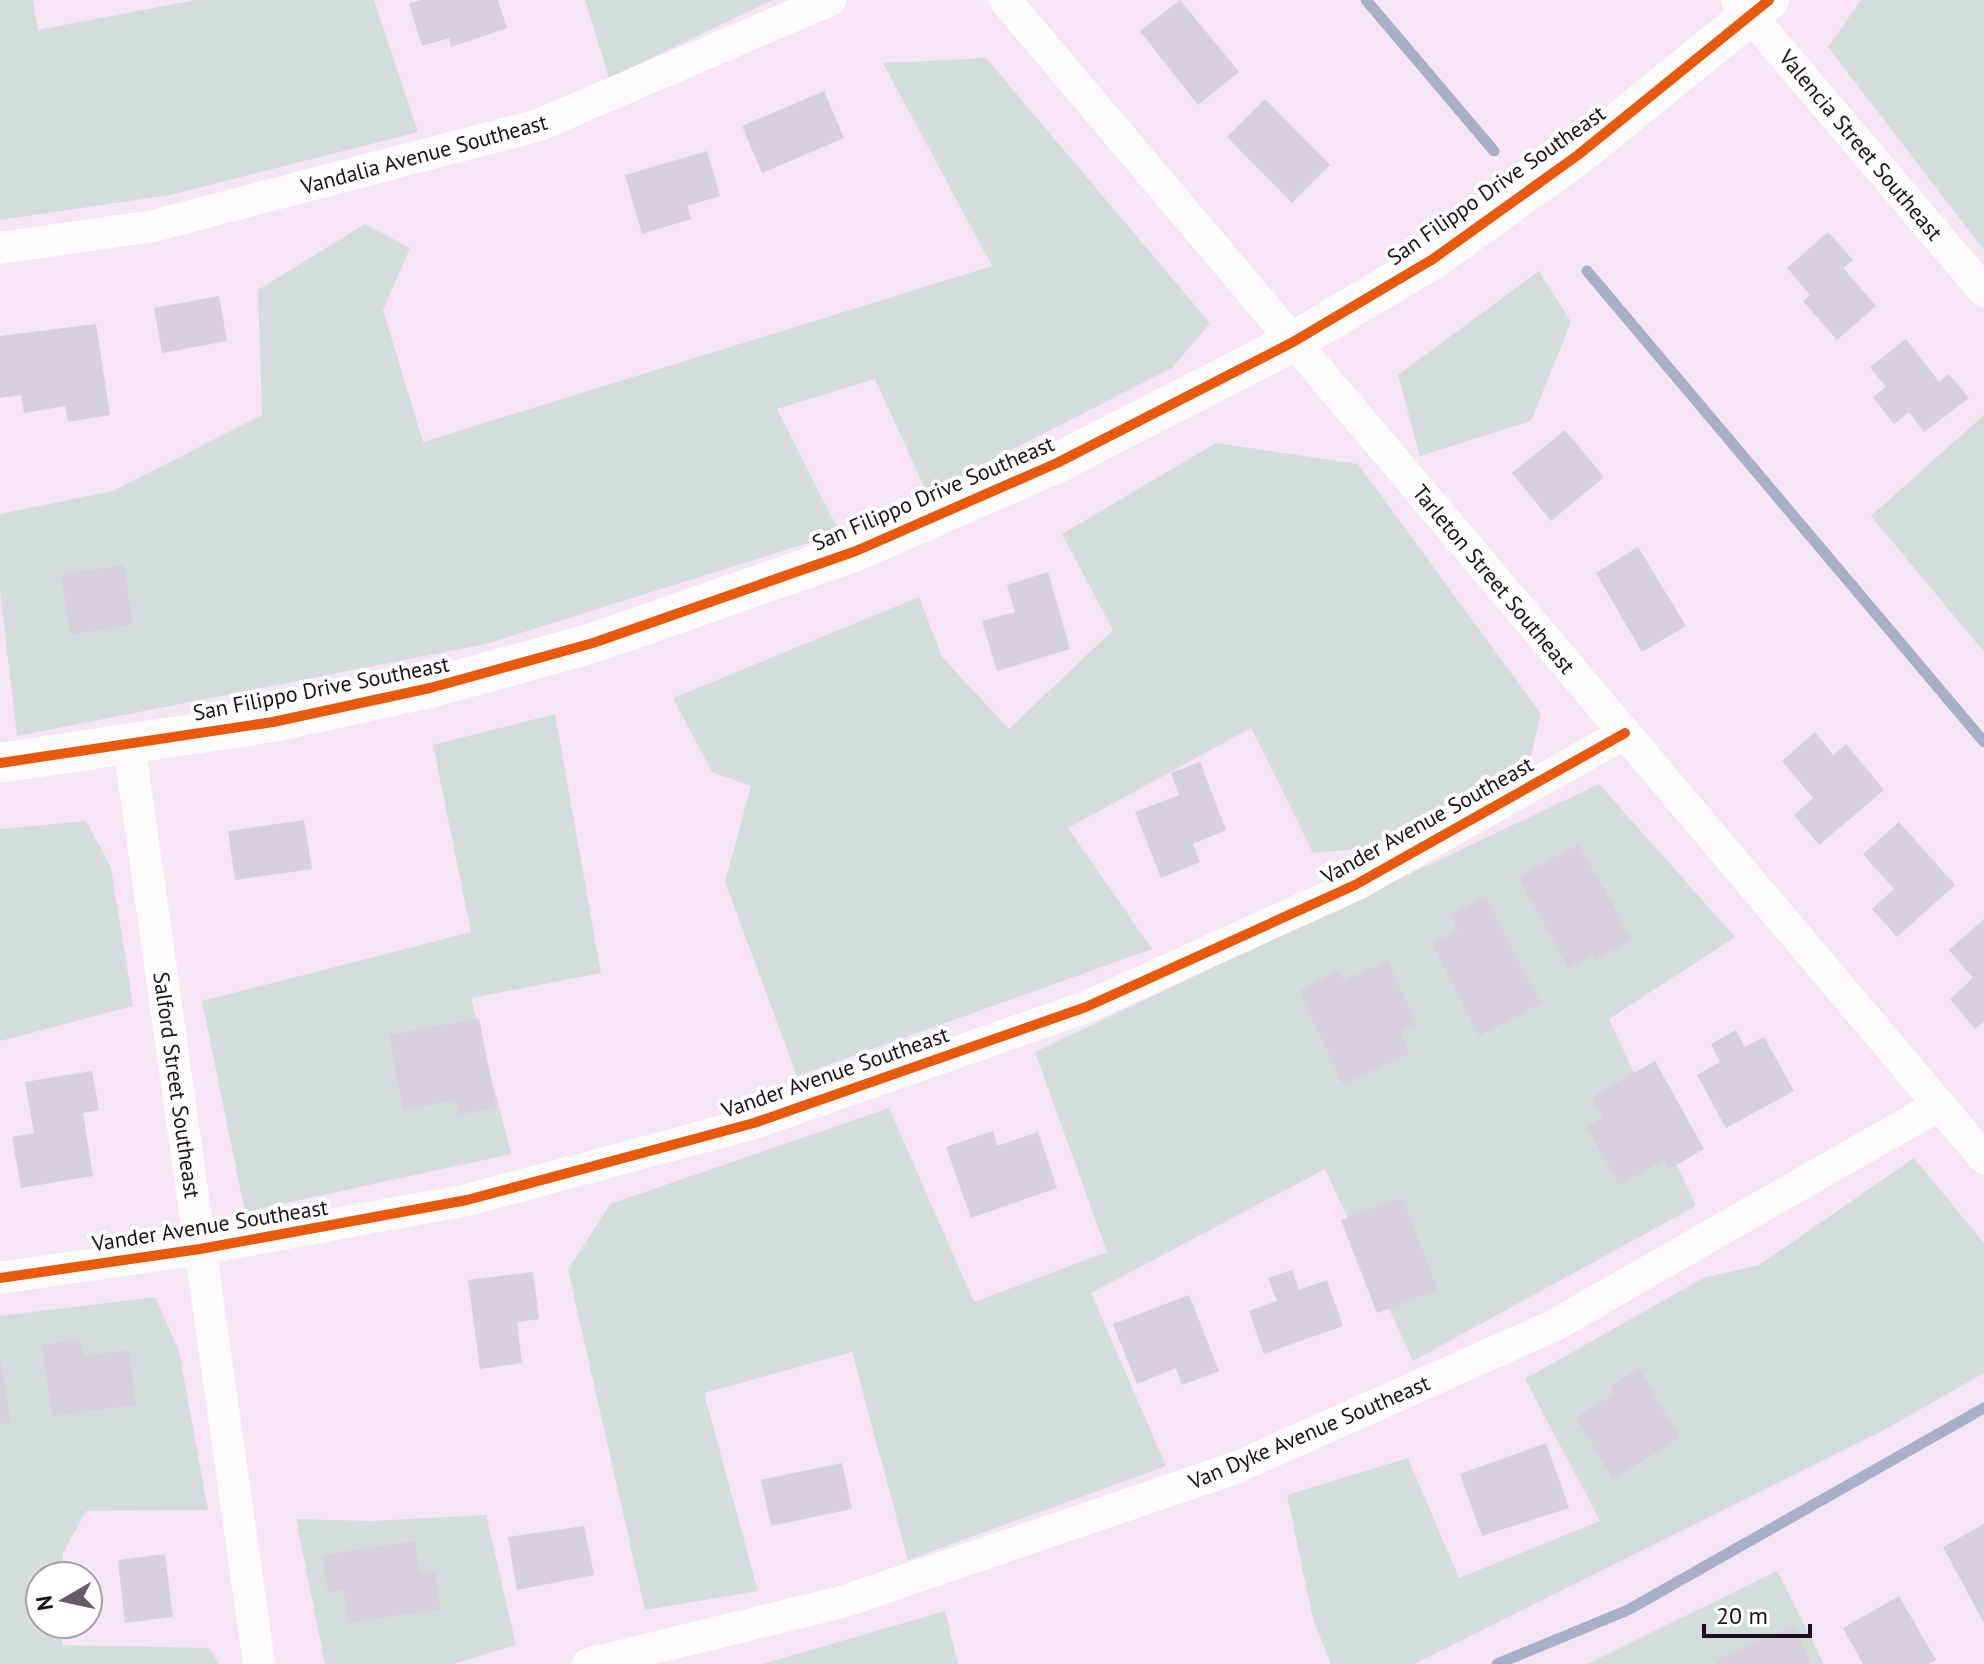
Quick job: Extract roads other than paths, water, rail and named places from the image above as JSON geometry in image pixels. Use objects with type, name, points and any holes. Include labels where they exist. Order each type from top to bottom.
[{"type":"street","name":"Vandalia Avenue Southeast","points":[[0,248],[153,226],[539,125],[830,0]]},
{"type":"street","name":"Tarleton Street Southeast","points":[[1005,0],[1984,1158]]},
{"type":"street","name":"San Filippo Drive Southeast","points":[[0,763],[273,722],[416,692],[593,643],[856,551],[1057,463],[1293,342],[1433,259],[1578,155],[1752,5]]},
{"type":"street","name":"Valencia Street Southeast","points":[[1752,5],[1984,291]]},
{"type":"street","name":"Vander Avenue Southeast","points":[[0,1278],[200,1249],[467,1200],[754,1123],[1086,1007],[1355,885],[1625,733]]},
{"type":"street","name":"Salford Street Southeast","points":[[129,744],[259,1664]]},
{"type":"street","name":"Van Dyke Avenue Southeast","points":[[588,1664],[842,1602],[1235,1468],[1553,1326],[1939,1105]]},
{"type":"waterway","points":[[1366,0],[1494,151]]},
{"type":"waterway","points":[[1587,271],[1984,742]]},
{"type":"waterway","points":[[1497,1664],[1628,1610],[1984,1408]]}]
